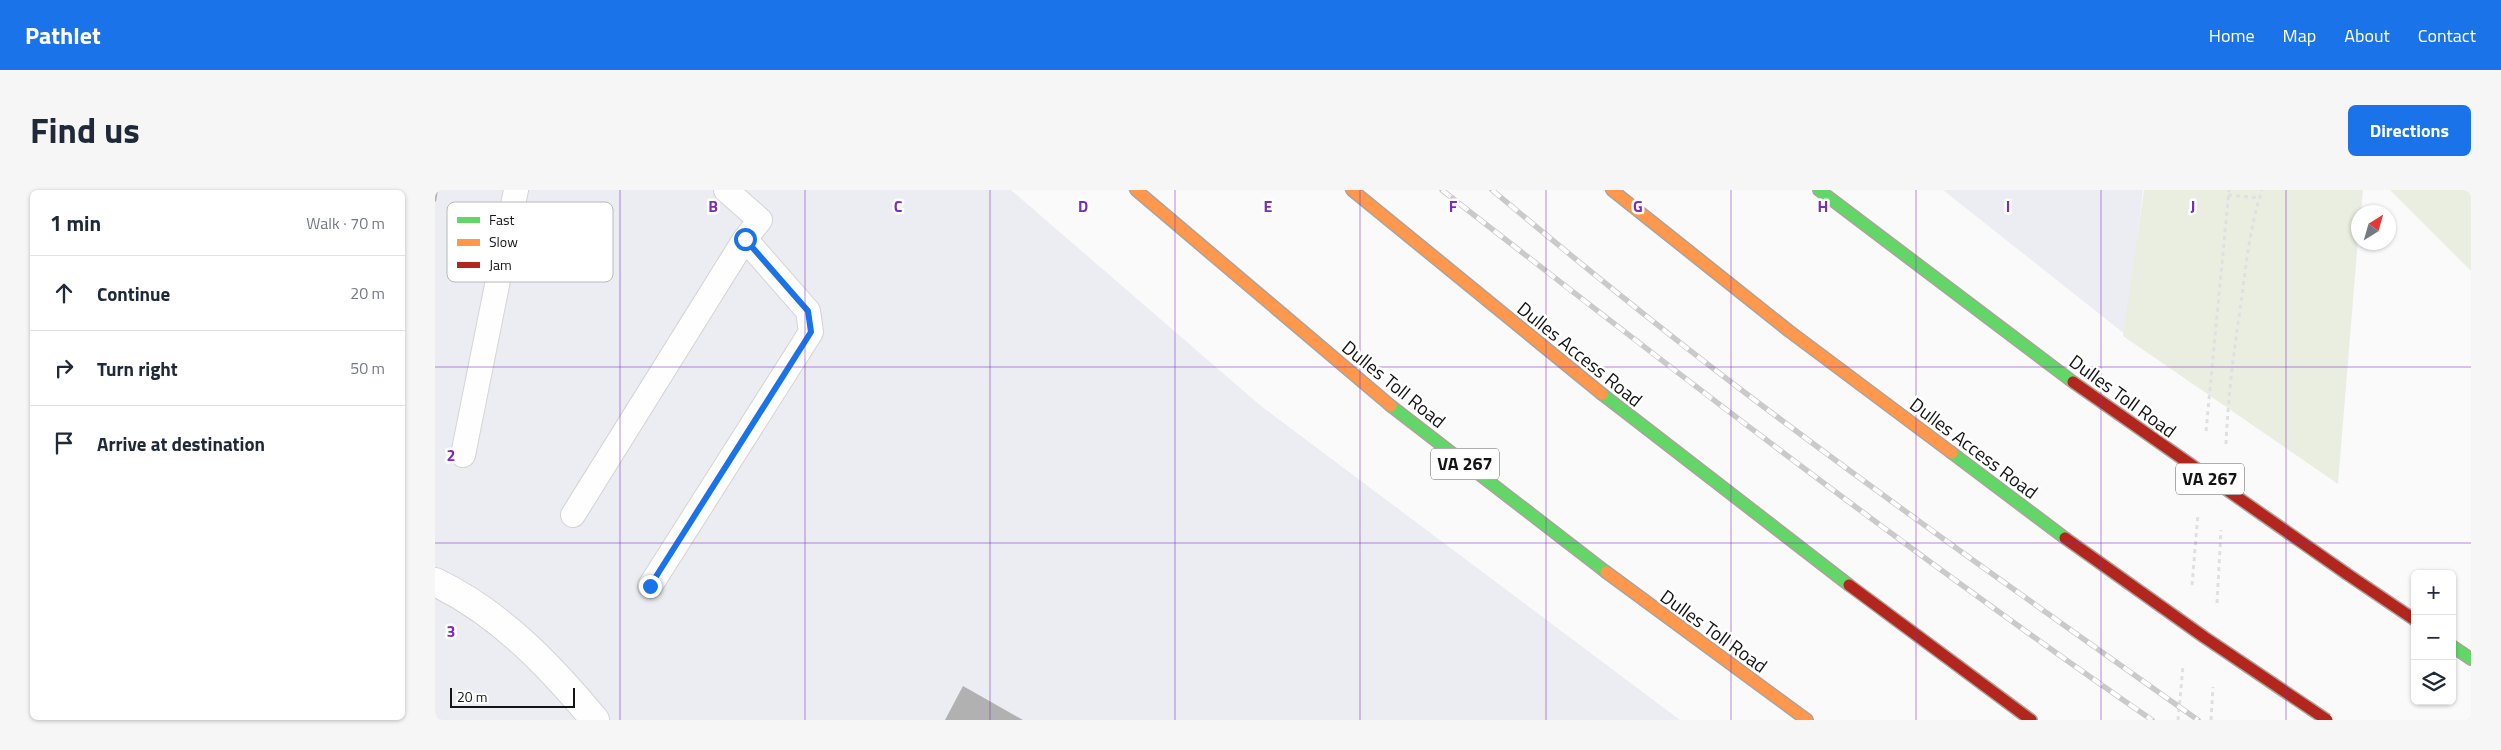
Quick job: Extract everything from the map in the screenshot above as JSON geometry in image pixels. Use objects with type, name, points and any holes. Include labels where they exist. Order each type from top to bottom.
[{"type":"highway","name":"Dulles Toll Road","points":[[1136,190],[1405,418],[1695,639],[1807,720]]},
{"type":"highway","name":"Dulles Access Road","points":[[1351,190],[1450,273],[1650,432],[1854,591],[2031,720]]},
{"type":"highway","name":"Dulles Access Road","points":[[1612,190],[1789,331],[2065,538],[2204,637],[2327,720]]},
{"type":"highway","name":"Dulles Toll Road","points":[[1819,190],[2073,382],[2411,617]]},
{"type":"highway","points":[[2456,649],[2471,659]]},
{"type":"street","points":[[435,582],[449,589],[503,625],[555,671],[595,720]]},
{"type":"lane","points":[[573,515],[745,239],[760,220],[726,190]]},
{"type":"lane","points":[[650,586],[811,332],[808,311],[745,239]]},
{"type":"lane","points":[[463,456],[498,282]]},
{"type":"path","points":[[2228,195],[2260,198]]},
{"type":"shaded area","points":[[435,190],[1011,190],[1261,406],[1680,720],[435,720]]},
{"type":"shaded area","points":[[1943,190],[2143,190],[2126,335]]},
{"type":"shaded area","points":[[2144,190],[2363,190],[2362,205],[2351,205],[2351,250],[2357,250],[2338,484],[2123,336]]},
{"type":"shaded area","points":[[2390,190],[2471,190],[2471,271]]},
{"type":"building","points":[[435,190],[438,190],[436,202],[435,201]]},
{"type":"building","points":[[963,686],[1023,720],[945,720]]},
{"type":"railway","points":[[1442,190],[1793,460],[1971,592],[2152,720]]},
{"type":"railway","points":[[1492,190],[1752,398],[2029,601],[2198,720]]},
{"type":"traffic: fast","points":[[1819,190],[2073,382]]},
{"type":"traffic: fast","points":[[1602,394],[1849,585]]},
{"type":"traffic: fast","points":[[1391,406],[1606,572]]},
{"type":"traffic: fast","points":[[1952,453],[2065,538]]},
{"type":"traffic: fast","points":[[2456,649],[2471,659]]},
{"type":"traffic: slow","points":[[1136,190],[1391,406]]},
{"type":"traffic: slow","points":[[1352,190],[1602,394]]},
{"type":"traffic: slow","points":[[1612,190],[1789,331],[1952,453]]},
{"type":"traffic: slow","points":[[1606,572],[1807,720]]},
{"type":"traffic: jam","points":[[2073,382],[2347,574]]},
{"type":"traffic: jam","points":[[2065,538],[2204,637],[2327,720]]},
{"type":"traffic: jam","points":[[2347,574],[2411,617]]},
{"type":"traffic: jam","points":[[1849,585],[2031,720]]},
{"type":"route","points":[[650,586],[811,332],[808,311],[745,239]]}]
